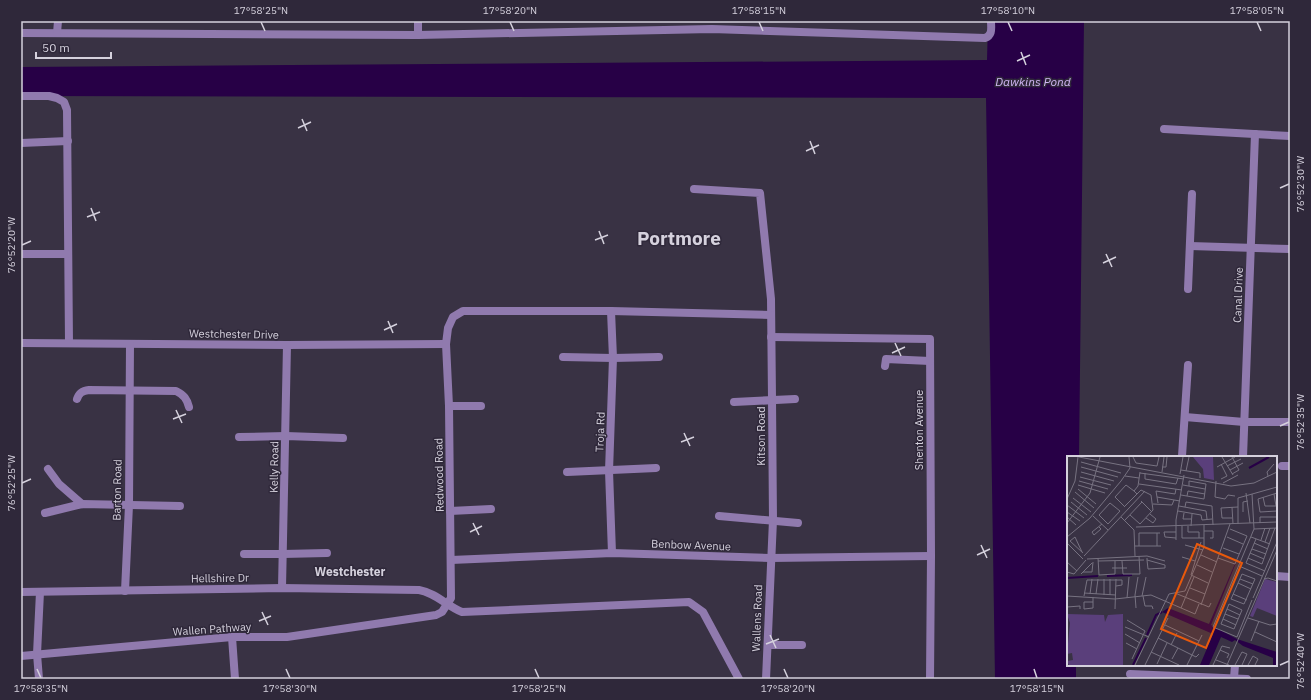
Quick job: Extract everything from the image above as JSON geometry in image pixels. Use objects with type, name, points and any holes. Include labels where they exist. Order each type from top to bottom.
[{"type":"street","points":[[57,32],[58,21]]},
{"type":"street","points":[[418,21],[418,35]]},
{"type":"street","points":[[21,33],[418,35],[713,25],[985,38],[991,34],[991,21]]},
{"type":"street","points":[[21,96],[49,96],[57,98],[64,102],[68,118],[68,343]]},
{"type":"street","points":[[1164,129],[1290,136]]},
{"type":"street","name":"Canal Drive","points":[[1242,456],[1255,134]]},
{"type":"street","points":[[21,143],[68,141]]},
{"type":"street","name":"Kitson Road","points":[[694,190],[760,192],[771,299],[773,520],[770,558]]},
{"type":"street","points":[[1188,289],[1192,194]]},
{"type":"street","points":[[1190,246],[1290,249]]},
{"type":"street","points":[[21,254],[67,254]]},
{"type":"street","name":"Redwood Road","points":[[448,604],[451,598],[451,560],[449,406],[446,344],[448,328],[453,317],[463,311],[611,310],[771,315]]},
{"type":"street","name":"Troja Rd","points":[[611,310],[613,358],[609,471],[612,553]]},
{"type":"street","name":"Shenton Avenue","points":[[771,337],[930,339],[930,679]]},
{"type":"street","name":"Westchester Drive","points":[[21,343],[286,345],[446,344]]},
{"type":"street","name":"Barton Road","points":[[126,591],[129,505],[130,344]]},
{"type":"street","name":"Kelly Road","points":[[282,588],[286,436],[286,345]]},
{"type":"street","points":[[563,358],[659,357]]},
{"type":"street","points":[[885,366],[886,359],[930,361]]},
{"type":"street","points":[[1182,456],[1188,365]]},
{"type":"street","points":[[77,399],[78,394],[83,391],[176,391],[182,394],[187,400],[189,407]]},
{"type":"street","points":[[734,402],[795,399]]},
{"type":"street","points":[[449,406],[481,406]]},
{"type":"street","points":[[1185,417],[1244,422],[1290,422]]},
{"type":"street","points":[[239,437],[286,436],[343,438]]},
{"type":"street","points":[[48,468],[59,484],[82,504]]},
{"type":"street","points":[[567,472],[656,468]]},
{"type":"street","points":[[45,513],[82,504],[180,506]]},
{"type":"street","points":[[450,512],[491,508]]},
{"type":"street","points":[[719,516],[798,522]]},
{"type":"street","points":[[244,554],[327,553]]},
{"type":"street","name":"Benbow Avenue","points":[[451,560],[612,553],[770,558],[931,556]]},
{"type":"street","name":"Wallens Road","points":[[766,679],[770,558]]},
{"type":"street","points":[[1277,576],[1290,577]]},
{"type":"street","name":"Hellshire Dr","points":[[21,592],[282,588],[419,590],[426,591],[448,604]]},
{"type":"street","points":[[39,679],[37,654],[40,592]]},
{"type":"street","points":[[448,604],[462,612],[470,612],[688,602],[703,612],[738,679]]},
{"type":"street","name":"Wallen Pathway","points":[[21,656],[232,637],[287,637],[436,615],[442,612],[448,604]]},
{"type":"street","points":[[232,637],[235,679]]},
{"type":"street","points":[[768,645],[802,645]]},
{"type":"street","points":[[1234,678],[1235,666]]},
{"type":"street","points":[[1130,674],[1189,678],[1247,679]]},
{"type":"water","name":"Dawkins Pond","points":[[988,21],[1084,21],[1079,456],[1067,456],[1067,666],[1076,666],[1076,679],[995,679],[986,98],[21,96],[21,67],[987,60]]},
{"type":"district","name":"Portmore","points":[[679,238]]},
{"type":"district","name":"Westchester","points":[[350,571]]}]
